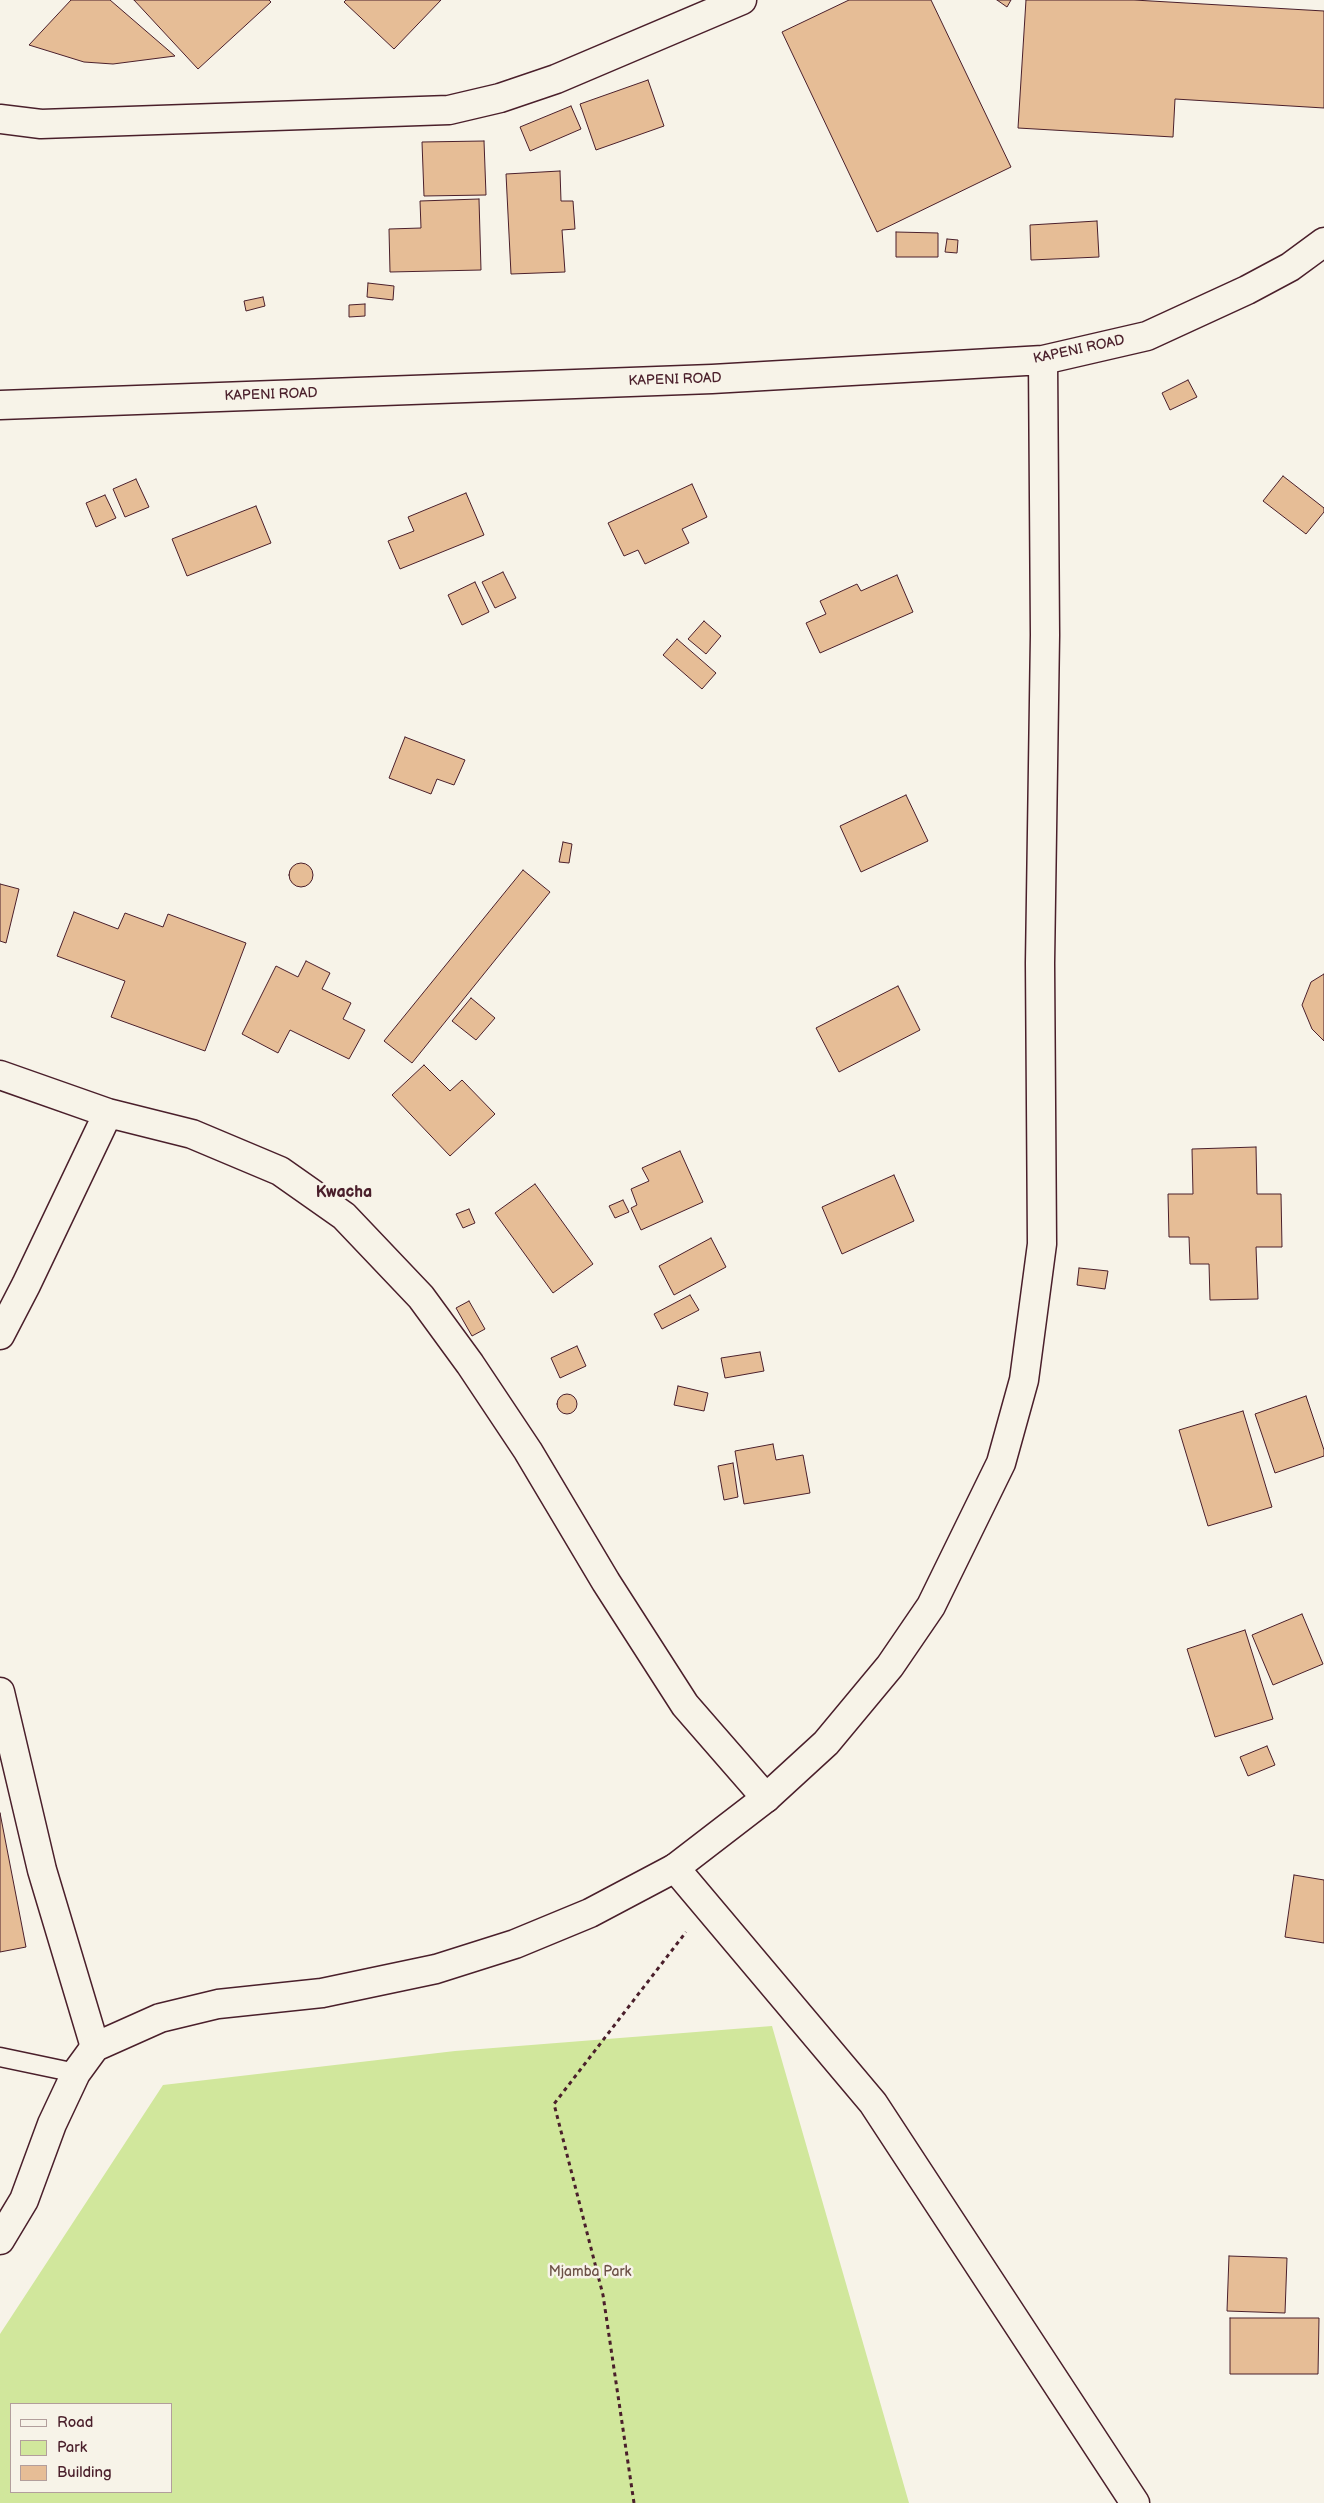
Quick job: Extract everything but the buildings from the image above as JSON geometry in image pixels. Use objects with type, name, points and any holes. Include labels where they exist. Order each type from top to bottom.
[{"type":"main road","points":[[0,119],[41,124],[449,110],[500,98],[556,79],[742,0]]},
{"type":"main road","name":"KAPENI ROAD","points":[[0,405],[712,378],[1043,360],[1147,336],[1247,290],[1290,267],[1324,242]]},
{"type":"main road","points":[[0,2240],[24,2200],[52,2124],[76,2073],[95,2047],[160,2018],[218,2004],[322,1993],[436,1969],[515,1944],[590,1913],[675,1868],[766,1798],[826,1743],[890,1666],[931,1606],[1001,1463],[1024,1380],[1042,1244],[1040,963],[1045,635],[1043,360]]},
{"type":"main road","points":[[0,1075],[108,1113],[192,1134],[280,1171],[350,1222],[421,1297],[459,1349],[528,1451],[606,1582],[685,1705],[766,1798]]},
{"type":"main road","points":[[0,1335],[26,1285],[108,1113]]},
{"type":"main road","points":[[0,1692],[42,1870],[95,2047]]},
{"type":"main road","points":[[675,1868],[705,1907],[873,2103],[1135,2503]]},
{"type":"lane","points":[[0,2057],[76,2073]]},
{"type":"path","points":[[634,2503],[603,2295],[554,2104],[705,1907]]},
{"type":"green space","name":"Mjamba Park","points":[[772,2026],[909,2503],[0,2503],[0,2334],[163,2085],[455,2051]]},
{"type":"district","name":"Kwacha","points":[[344,1193]]}]
